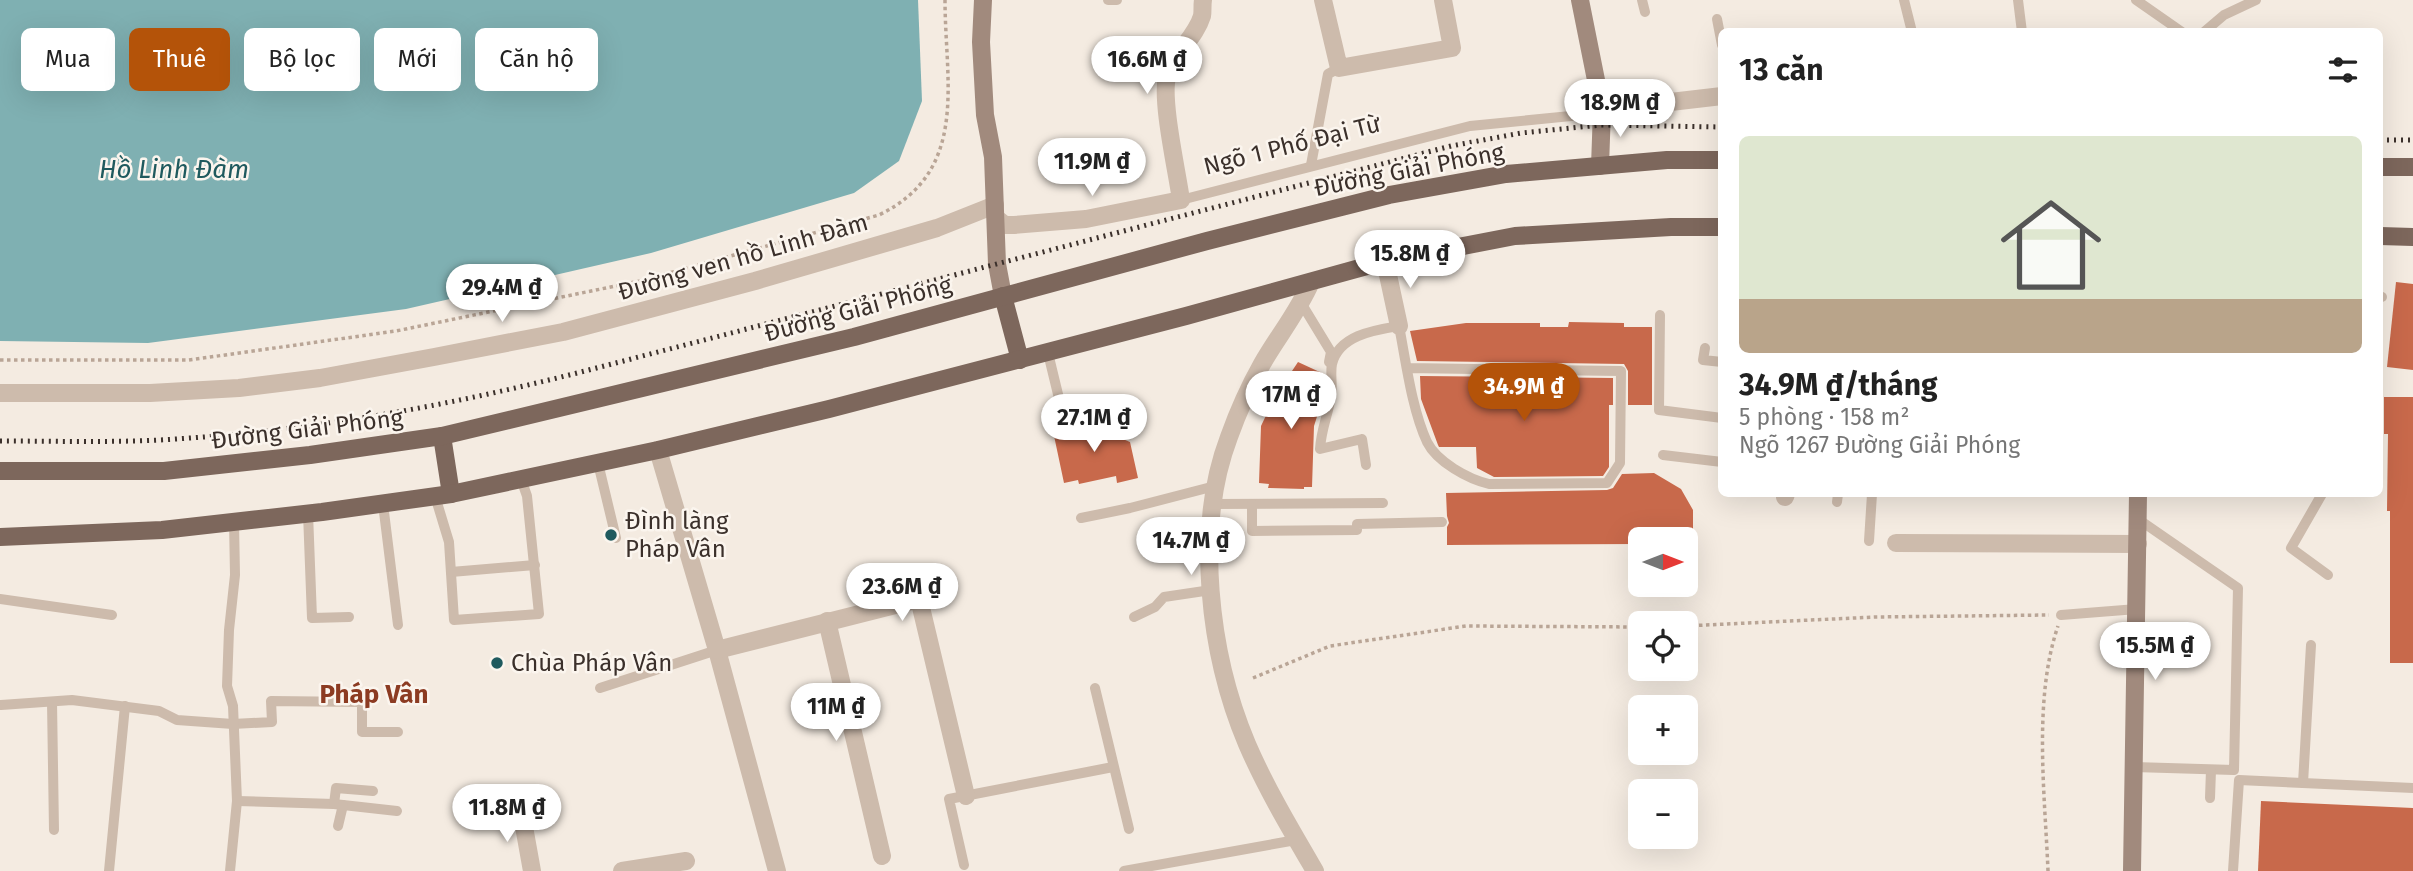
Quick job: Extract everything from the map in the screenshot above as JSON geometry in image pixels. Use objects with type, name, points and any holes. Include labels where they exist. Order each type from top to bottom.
[{"type":"main road","name":"Đường Giải Phóng","points":[[0,471],[164,471],[310,455],[442,436],[854,337],[1207,241],[1389,195],[1506,174],[1667,160],[1718,160]]},
{"type":"main road","points":[[2383,167],[2413,167]]},
{"type":"main road","points":[[0,537],[162,530],[443,495],[658,450],[1048,353],[1385,261],[1515,236],[1671,227],[1718,228]]},
{"type":"main road","points":[[2383,236],[2413,237]]},
{"type":"main road","points":[[1003,296],[1020,360]]},
{"type":"main road","points":[[442,436],[443,495]]},
{"type":"street","points":[[983,0],[981,42],[985,115],[993,157],[997,264],[1003,296]]},
{"type":"street","points":[[1181,200],[1166,98],[1167,77],[1177,52],[1202,16],[1203,0]]},
{"type":"street","points":[[1323,0],[1339,68],[1452,48],[1443,0]]},
{"type":"street","points":[[1580,0],[1602,110],[1600,166]]},
{"type":"street","points":[[1602,110],[1718,96]]},
{"type":"street","name":"Ngõ 1 Phố Đại Từ","points":[[995,211],[1005,225],[1014,225],[1086,219],[1181,200]]},
{"type":"street","name":"Đường ven hồ Linh Đàm","points":[[0,393],[150,393],[239,388],[320,378],[421,360],[563,332],[755,281],[995,211]]},
{"type":"street","points":[[1385,261],[1399,326]]},
{"type":"street","points":[[1311,282],[1303,302],[1262,363],[1228,439],[1214,495],[1210,553],[1211,590],[1218,644],[1247,743],[1296,840],[1315,871]]},
{"type":"street","points":[[658,450],[718,650],[777,871]]},
{"type":"street","points":[[2132,871],[2138,497]]},
{"type":"street","points":[[1896,542],[2138,544]]},
{"type":"street","points":[[718,650],[919,599],[966,796]]},
{"type":"street","points":[[827,621],[882,856]]},
{"type":"street","points":[[521,810],[532,871]]},
{"type":"street","points":[[622,871],[686,861]]},
{"type":"lane","points":[[1108,0],[1117,0]]},
{"type":"lane","points":[[1642,0],[1646,12]]},
{"type":"lane","points":[[1904,0],[1911,28]]},
{"type":"lane","points":[[2018,0],[2022,28]]},
{"type":"lane","points":[[2136,0],[2176,28]]},
{"type":"lane","points":[[2209,28],[2224,15],[2256,0]]},
{"type":"lane","points":[[1717,19],[1719,28]]},
{"type":"lane","points":[[1311,165],[1328,74],[1339,68]]},
{"type":"lane","name":"Ngõ 1 Phố Đại Từ","points":[[1181,200],[1470,126],[1591,114],[1602,110]]},
{"type":"lane","points":[[1303,302],[1331,352],[1327,373]]},
{"type":"lane","points":[[1660,315],[1659,411],[1718,418]]},
{"type":"lane","points":[[1366,465],[1362,439],[1320,449],[1321,432],[1331,397],[1332,363],[1340,348],[1364,332],[1399,326],[1407,368],[1428,444],[1441,459],[1477,481],[1489,484],[1607,483],[1620,463],[1621,371],[1407,368]]},
{"type":"lane","points":[[1705,348],[1703,360],[1718,362]]},
{"type":"lane","points":[[1048,353],[1064,419],[1097,413],[1122,431]]},
{"type":"lane","points":[[1663,455],[1718,462]]},
{"type":"lane","points":[[598,463],[616,538]]},
{"type":"lane","points":[[443,495],[454,620],[539,614],[527,496],[521,479]]},
{"type":"lane","points":[[1081,518],[1214,495],[1252,504],[1383,503]]},
{"type":"lane","points":[[1869,541],[1872,497]]},
{"type":"lane","points":[[2320,497],[2291,548],[2328,575]]},
{"type":"lane","points":[[383,504],[398,625]]},
{"type":"lane","points":[[1252,504],[1252,531],[1357,530],[1357,524],[1442,522]]},
{"type":"lane","points":[[308,513],[312,618],[349,617]]},
{"type":"lane","points":[[2134,767],[2234,771],[2238,588],[2138,519]]},
{"type":"lane","points":[[230,871],[237,801],[233,706],[228,686],[229,630],[235,575],[234,522]]},
{"type":"lane","points":[[451,572],[535,565]]},
{"type":"lane","points":[[1134,617],[1155,607],[1164,597],[1211,590]]},
{"type":"lane","points":[[0,599],[112,615]]},
{"type":"lane","points":[[2062,615],[2137,609]]},
{"type":"lane","points":[[2303,783],[2311,645]]},
{"type":"lane","points":[[600,688],[718,650]]},
{"type":"lane","points":[[1095,688],[1129,829]]},
{"type":"lane","points":[[0,705],[72,701],[159,711],[177,720],[233,724],[272,722],[271,701],[362,702],[362,732],[398,732]]},
{"type":"lane","points":[[52,702],[54,830]]},
{"type":"lane","points":[[109,871],[125,706]]},
{"type":"lane","points":[[964,865],[949,799],[1113,767]]},
{"type":"lane","points":[[2210,798],[2211,770]]},
{"type":"lane","points":[[2233,871],[2239,780],[2413,788]]},
{"type":"lane","points":[[338,826],[336,788],[373,791]]},
{"type":"lane","points":[[237,801],[338,805],[397,811]]},
{"type":"lane","points":[[1124,871],[1296,840]]},
{"type":"path","points":[[0,360],[189,360],[396,331],[640,281],[879,215],[898,205],[919,187],[937,159],[948,119],[945,0]]},
{"type":"path","points":[[1698,625],[1875,617],[2062,615],[2048,654],[2043,743],[2048,871]]},
{"type":"path","points":[[1253,678],[1330,646],[1465,626],[1628,627]]},
{"type":"water","name":"Hồ Linh Đàm","points":[[0,0],[918,0],[922,101],[899,161],[854,193],[651,253],[406,309],[148,343],[0,341]]},
{"type":"building","points":[[2396,282],[2413,284],[2413,370],[2387,367]]},
{"type":"building","points":[[1569,322],[1624,323],[1624,327],[1652,327],[1652,405],[1628,405],[1628,371],[1624,364],[1417,361],[1410,331],[1466,323],[1540,323],[1540,327],[1568,327]]},
{"type":"building","points":[[1298,362],[1324,374],[1324,384],[1320,392],[1324,394],[1314,426],[1312,487],[1268,488],[1269,484],[1259,483],[1261,426],[1285,376],[1288,377]]},
{"type":"building","points":[[1420,376],[1613,378],[1613,405],[1609,405],[1609,467],[1603,476],[1494,477],[1477,468],[1476,447],[1439,447],[1421,399]]},
{"type":"building","points":[[2384,397],[2413,397],[2413,663],[2390,663],[2390,511],[2387,511],[2388,434],[2384,434]]},
{"type":"building","points":[[1096,421],[1130,442],[1138,478],[1117,483],[1116,476],[1079,484],[1078,480],[1064,483],[1053,431]]},
{"type":"building","points":[[1654,473],[1681,489],[1693,510],[1693,527],[1628,527],[1628,544],[1447,545],[1449,523],[1446,493],[1607,490],[1613,488],[1622,474]]},
{"type":"building","points":[[2261,801],[2413,808],[2413,871],[2258,871]]},
{"type":"railway","points":[[0,441],[132,441],[228,435],[330,423],[431,406],[581,372],[1451,146],[1521,133],[1601,125],[1718,127]]},
{"type":"railway","points":[[2383,140],[2413,140]]},
{"type":"place","name":"Đình làng Pháp Vân","points":[[611,535]]},
{"type":"place","name":"Chùa Pháp Vân","points":[[497,663]]},
{"type":"district","name":"Pháp Vân","points":[[374,694]]}]
